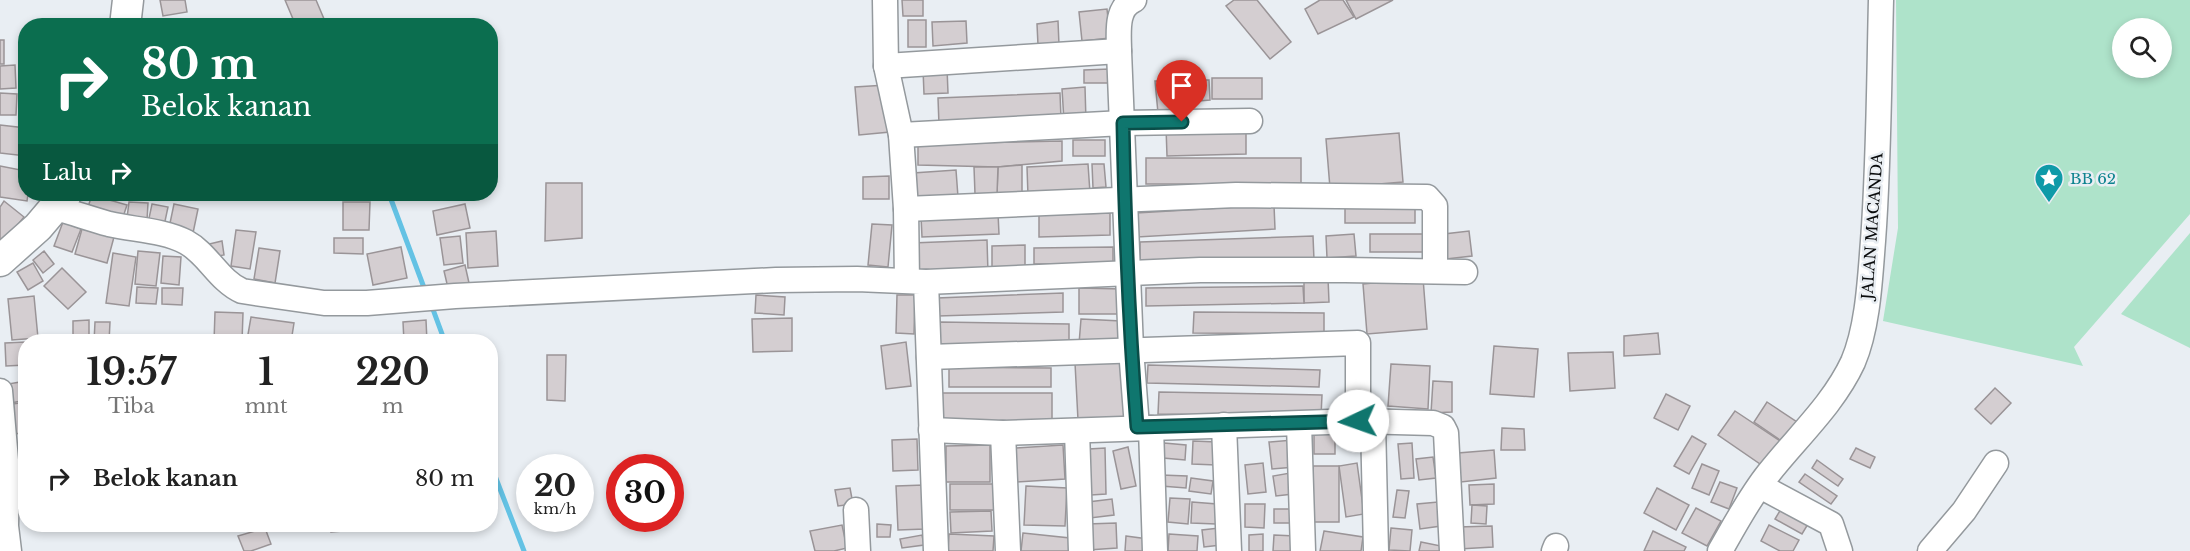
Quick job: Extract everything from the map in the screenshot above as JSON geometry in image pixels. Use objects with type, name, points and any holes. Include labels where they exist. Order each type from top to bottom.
[{"type":"main road","points":[[125,18],[128,0]]},
{"type":"main road","points":[[0,261],[61,201]]},
{"type":"street","points":[[885,0],[886,66],[901,135],[906,209],[929,357],[936,551]]},
{"type":"street","points":[[1134,0],[1123,8],[1119,18],[1124,200],[1131,349],[1144,428],[1155,551]]},
{"type":"street","name":"JALAN MACANDA","points":[[1720,551],[1760,486],[1823,410],[1853,360],[1861,335],[1870,278],[1877,183],[1881,0]]},
{"type":"street","points":[[886,66],[1119,51]]},
{"type":"street","points":[[901,135],[1123,123],[1250,121]]},
{"type":"street","points":[[906,209],[1236,195],[1427,197],[1435,206],[1435,272]]},
{"type":"street","points":[[61,201],[110,224],[184,241],[192,246],[230,285],[242,291],[324,303],[367,303],[445,297],[818,279],[916,281],[1200,270],[1465,272]]},
{"type":"street","points":[[929,357],[1358,343],[1376,551]]},
{"type":"street","points":[[0,391],[6,472],[3,526],[9,551]]},
{"type":"street","points":[[931,430],[1003,433],[1365,421],[1433,423],[1443,428],[1446,433],[1452,551]]},
{"type":"street","points":[[1299,424],[1303,551]]},
{"type":"street","points":[[1224,425],[1229,551]]},
{"type":"street","points":[[1077,431],[1081,551]]},
{"type":"street","points":[[1003,433],[1008,551]]},
{"type":"street","points":[[1930,551],[1964,511],[1996,463]]},
{"type":"street","points":[[1760,486],[1831,524],[1840,551]]},
{"type":"street","points":[[856,510],[858,551]]},
{"type":"green space","points":[[1896,0],[2190,0],[2190,214],[2074,347],[2083,366],[1883,321],[1898,228]]},
{"type":"green space","points":[[2190,233],[2190,348],[2121,314]]},
{"type":"building","points":[[160,0],[185,0],[187,12],[163,16]]},
{"type":"building","points":[[285,0],[316,0],[324,18],[293,18]]},
{"type":"building","points":[[902,0],[923,0],[923,16],[903,16]]},
{"type":"building","points":[[1234,0],[1257,0],[1291,42],[1270,59],[1226,6]]},
{"type":"building","points":[[1320,0],[1343,0],[1354,17],[1318,34],[1305,9]]},
{"type":"building","points":[[1346,0],[1393,0],[1356,19]]},
{"type":"building","points":[[1107,9],[1110,38],[1082,41],[1079,12]]},
{"type":"building","points":[[908,20],[926,20],[926,47],[908,47]]},
{"type":"building","points":[[966,21],[967,43],[933,46],[932,22]]},
{"type":"building","points":[[1058,21],[1059,45],[1038,45],[1037,24]]},
{"type":"building","points":[[0,40],[4,40],[4,64],[0,64]]},
{"type":"building","points":[[15,65],[16,88],[0,89],[0,66]]},
{"type":"building","points":[[947,68],[948,93],[924,94],[923,69]]},
{"type":"building","points":[[1110,69],[1110,83],[1084,83],[1084,70]]},
{"type":"building","points":[[1212,78],[1262,78],[1262,99],[1212,99]]},
{"type":"building","points":[[1198,80],[1209,80],[1210,100],[1199,101]]},
{"type":"building","points":[[1155,81],[1177,81],[1178,112],[1158,113]]},
{"type":"building","points":[[886,85],[890,132],[859,135],[855,87]]},
{"type":"building","points":[[1085,87],[1086,121],[1064,121],[1062,89]]},
{"type":"building","points":[[0,93],[17,94],[16,115],[0,115]]},
{"type":"building","points":[[1060,93],[1061,119],[939,125],[938,98]]},
{"type":"building","points":[[1246,124],[1246,154],[1167,156],[1166,127]]},
{"type":"building","points":[[0,125],[18,127],[18,155],[0,153]]},
{"type":"building","points":[[1399,133],[1403,182],[1330,188],[1326,139]]},
{"type":"building","points":[[1073,140],[1105,140],[1105,156],[1073,156]]},
{"type":"building","points":[[1062,141],[1062,161],[998,167],[918,165],[918,144]]},
{"type":"building","points":[[1146,158],[1301,158],[1301,184],[1146,184]]},
{"type":"building","points":[[1088,164],[1090,193],[1028,196],[1027,167]]},
{"type":"building","points":[[1092,164],[1104,164],[1106,187],[1093,188]]},
{"type":"building","points":[[1022,165],[1022,194],[997,194],[998,167]]},
{"type":"building","points":[[0,166],[18,169],[18,200],[0,197]]},
{"type":"building","points":[[974,167],[998,167],[997,194],[975,194]]},
{"type":"building","points":[[956,170],[958,197],[915,200],[913,173]]},
{"type":"building","points":[[889,176],[889,199],[863,199],[863,177]]},
{"type":"building","points":[[546,183],[582,183],[582,238],[545,241]]},
{"type":"building","points":[[4,201],[24,217],[3,243],[0,240],[0,207]]},
{"type":"building","points":[[90,201],[113,201],[127,205],[122,220],[87,210]]},
{"type":"building","points":[[129,202],[148,203],[147,220],[127,218]]},
{"type":"building","points":[[343,202],[370,202],[369,230],[343,230]]},
{"type":"building","points":[[152,204],[168,207],[164,226],[148,223]]},
{"type":"building","points":[[174,204],[198,209],[193,233],[169,228]]},
{"type":"building","points":[[465,204],[470,228],[437,235],[433,211]]},
{"type":"building","points":[[1274,205],[1275,229],[1137,237],[1136,213]]},
{"type":"building","points":[[1345,205],[1415,205],[1415,223],[1345,223]]},
{"type":"building","points":[[998,213],[999,234],[922,237],[921,216]]},
{"type":"building","points":[[1110,213],[1110,235],[1039,237],[1039,215]]},
{"type":"building","points":[[63,222],[81,229],[72,252],[54,246]]},
{"type":"building","points":[[872,224],[892,225],[888,267],[868,265]]},
{"type":"building","points":[[82,229],[114,237],[107,263],[75,254]]},
{"type":"building","points":[[236,230],[256,232],[250,269],[231,266]]},
{"type":"building","points":[[496,231],[498,266],[468,268],[466,233]]},
{"type":"building","points":[[1469,231],[1472,256],[1446,259],[1444,234]]},
{"type":"building","points":[[1354,234],[1356,256],[1327,258],[1326,236]]},
{"type":"building","points":[[1370,234],[1424,234],[1424,252],[1370,252]]},
{"type":"building","points":[[460,236],[463,263],[444,265],[440,238]]},
{"type":"building","points":[[1313,236],[1314,260],[1140,266],[1140,242]]},
{"type":"building","points":[[334,238],[363,238],[363,254],[334,253]]},
{"type":"building","points":[[987,240],[988,273],[913,276],[912,243]]},
{"type":"building","points":[[222,241],[224,255],[207,258],[205,245]]},
{"type":"building","points":[[1025,245],[1025,268],[992,268],[992,246]]},
{"type":"building","points":[[401,247],[407,278],[373,285],[367,254]]},
{"type":"building","points":[[1113,247],[1113,264],[1034,264],[1034,248]]},
{"type":"building","points":[[259,248],[280,251],[275,283],[254,279]]},
{"type":"building","points":[[44,251],[54,264],[43,273],[33,260]]},
{"type":"building","points":[[138,251],[160,253],[156,286],[135,284]]},
{"type":"building","points":[[113,253],[136,257],[129,306],[106,303]]},
{"type":"building","points":[[163,256],[181,257],[179,285],[161,283]]},
{"type":"building","points":[[33,263],[43,281],[28,290],[17,272]]},
{"type":"building","points":[[465,265],[469,283],[448,288],[444,271]]},
{"type":"building","points":[[62,268],[86,292],[68,309],[44,286]]},
{"type":"building","points":[[1304,278],[1328,278],[1329,302],[1304,303]]},
{"type":"building","points":[[1423,278],[1427,329],[1367,334],[1363,284]]},
{"type":"building","points":[[1303,286],[1304,303],[1146,306],[1146,288]]},
{"type":"building","points":[[137,287],[158,288],[156,304],[136,303]]},
{"type":"building","points":[[162,288],[183,288],[182,305],[162,304]]},
{"type":"building","points":[[1079,288],[1122,289],[1122,314],[1079,314]]},
{"type":"building","points":[[1063,293],[1063,312],[938,316],[937,298]]},
{"type":"building","points":[[756,295],[785,297],[784,315],[755,313]]},
{"type":"building","points":[[897,295],[915,295],[914,334],[896,333]]},
{"type":"building","points":[[34,296],[38,334],[18,334],[18,340],[12,340],[8,299]]},
{"type":"building","points":[[215,312],[243,313],[242,334],[214,334]]},
{"type":"building","points":[[1194,312],[1324,313],[1324,334],[1193,333]]},
{"type":"building","points":[[251,317],[294,323],[292,334],[248,334]]},
{"type":"building","points":[[792,318],[792,351],[753,352],[752,319]]},
{"type":"building","points":[[1081,319],[1121,321],[1119,346],[1079,344]]},
{"type":"building","points":[[89,320],[89,334],[73,334],[73,321]]},
{"type":"building","points":[[426,320],[427,334],[404,334],[403,322]]},
{"type":"building","points":[[95,322],[110,322],[109,334],[94,334]]},
{"type":"building","points":[[940,322],[1069,324],[1069,348],[939,346]]},
{"type":"building","points":[[1658,333],[1660,354],[1624,356],[1624,336]]},
{"type":"building","points":[[18,342],[18,365],[6,366],[5,343]]},
{"type":"building","points":[[906,342],[911,386],[886,389],[881,346]]},
{"type":"building","points":[[1494,346],[1538,349],[1534,397],[1490,394]]},
{"type":"building","points":[[1613,352],[1615,388],[1570,391],[1568,353]]},
{"type":"building","points":[[547,355],[566,355],[565,401],[547,400]]},
{"type":"building","points":[[1122,361],[1125,417],[1078,420],[1075,363]]},
{"type":"building","points":[[1391,364],[1430,366],[1428,409],[1388,406]]},
{"type":"building","points":[[1148,365],[1320,370],[1319,387],[1147,383]]},
{"type":"building","points":[[949,367],[1051,368],[1051,387],[949,387]]},
{"type":"building","points":[[1433,381],[1452,382],[1452,412],[1431,413]]},
{"type":"building","points":[[18,382],[18,402],[11,403],[8,384]]},
{"type":"building","points":[[1995,388],[2011,403],[1991,424],[1975,409]]},
{"type":"building","points":[[1159,392],[1322,395],[1321,417],[1158,414]]},
{"type":"building","points":[[938,393],[1052,393],[1052,423],[938,423]]},
{"type":"building","points":[[1666,394],[1690,406],[1678,430],[1654,418]]},
{"type":"building","points":[[1767,402],[1797,422],[1783,442],[1754,422]]},
{"type":"building","points":[[18,403],[18,434],[10,435],[6,405]]},
{"type":"building","points":[[1735,411],[1780,441],[1763,466],[1718,435]]},
{"type":"building","points":[[1502,428],[1524,429],[1525,450],[1501,450]]},
{"type":"building","points":[[1314,434],[1335,434],[1335,454],[1314,454]]},
{"type":"building","points":[[1692,436],[1706,444],[1689,474],[1674,466]]},
{"type":"building","points":[[917,439],[918,470],[893,471],[892,440]]},
{"type":"building","points":[[1293,440],[1295,467],[1272,469],[1269,442]]},
{"type":"building","points":[[1193,441],[1217,442],[1216,465],[1192,464]]},
{"type":"building","points":[[1164,443],[1186,445],[1185,460],[1163,458]]},
{"type":"building","points":[[1412,443],[1414,478],[1401,479],[1398,444]]},
{"type":"building","points":[[990,445],[990,482],[946,482],[946,446]]},
{"type":"building","points":[[1063,445],[1065,479],[1017,482],[1015,448]]},
{"type":"building","points":[[1128,447],[1136,486],[1121,489],[1113,451]]},
{"type":"building","points":[[1105,448],[1106,494],[1091,495],[1089,449]]},
{"type":"building","points":[[1856,448],[1875,457],[1870,468],[1850,459]]},
{"type":"building","points":[[1494,450],[1496,478],[1461,482],[1458,453]]},
{"type":"building","points":[[1433,457],[1436,478],[1419,480],[1416,459]]},
{"type":"building","points":[[1817,460],[1843,479],[1838,486],[1812,468]]},
{"type":"building","points":[[1263,463],[1266,492],[1248,494],[1245,465]]},
{"type":"building","points":[[1357,463],[1364,514],[1346,517],[1339,466]]},
{"type":"building","points":[[1702,464],[1719,471],[1709,495],[1692,488]]},
{"type":"building","points":[[1313,466],[1339,466],[1339,522],[1313,522]]},
{"type":"building","points":[[1290,473],[1293,494],[1276,496],[1273,476]]},
{"type":"building","points":[[1805,474],[1837,496],[1831,504],[1799,482]]},
{"type":"building","points":[[1161,475],[1187,476],[1186,488],[1161,486]]},
{"type":"building","points":[[1191,478],[1213,481],[1211,494],[1189,491]]},
{"type":"building","points":[[1720,482],[1737,488],[1729,509],[1711,502]]},
{"type":"building","points":[[14,483],[18,483],[18,504],[17,504]]},
{"type":"building","points":[[950,484],[995,484],[995,510],[950,510]]},
{"type":"building","points":[[1494,484],[1494,504],[1470,505],[1469,485]]},
{"type":"building","points":[[924,485],[925,529],[898,530],[896,486]]},
{"type":"building","points":[[1026,486],[1067,488],[1065,526],[1024,525]]},
{"type":"building","points":[[850,488],[853,504],[838,506],[835,490]]},
{"type":"building","points":[[1657,488],[1689,505],[1676,530],[1644,513]]},
{"type":"building","points":[[1397,490],[1409,491],[1405,518],[1393,517]]},
{"type":"building","points":[[1170,498],[1190,499],[1188,524],[1168,522]]},
{"type":"building","points":[[1112,499],[1114,515],[1090,518],[1088,502]]},
{"type":"building","points":[[1192,502],[1217,504],[1216,524],[1191,523]]},
{"type":"building","points":[[1438,502],[1441,526],[1420,529],[1417,504]]},
{"type":"building","points":[[1245,504],[1265,504],[1264,528],[1245,527]]},
{"type":"building","points":[[1472,505],[1487,506],[1486,524],[1471,523]]},
{"type":"building","points":[[1696,508],[1721,521],[1707,546],[1682,533]]},
{"type":"building","points":[[1274,509],[1296,509],[1296,523],[1274,523]]},
{"type":"building","points":[[1781,509],[1808,524],[1802,534],[1775,519]]},
{"type":"building","points":[[991,511],[992,531],[951,533],[950,512]]},
{"type":"building","points":[[1116,523],[1117,548],[1088,550],[1087,524]]},
{"type":"building","points":[[877,524],[891,525],[890,537],[877,537]]},
{"type":"building","points":[[842,525],[847,548],[815,551],[810,531]]},
{"type":"building","points":[[1769,525],[1799,540],[1793,551],[1780,551],[1761,541]]},
{"type":"building","points":[[1492,526],[1493,547],[1459,549],[1458,527]]},
{"type":"building","points":[[1219,528],[1221,545],[1204,547],[1202,530]]},
{"type":"building","points":[[1391,528],[1412,530],[1410,551],[1389,550]]},
{"type":"building","points":[[1324,531],[1363,537],[1361,551],[1320,551]]},
{"type":"building","points":[[1653,531],[1686,547],[1684,551],[1644,551]]},
{"type":"building","points":[[252,532],[266,532],[271,544],[244,551],[238,536]]},
{"type":"building","points":[[1023,533],[1070,538],[1069,551],[1021,551]]},
{"type":"building","points":[[949,534],[994,536],[993,551],[948,551]]},
{"type":"building","points":[[1169,534],[1198,536],[1197,551],[1168,551]]},
{"type":"building","points":[[1263,534],[1263,551],[1249,551],[1249,535]]},
{"type":"building","points":[[922,535],[924,545],[902,548],[900,539]]},
{"type":"building","points":[[1274,535],[1295,536],[1294,551],[1273,551]]},
{"type":"building","points":[[1126,536],[1148,539],[1147,551],[1125,551]]},
{"type":"building","points":[[1421,542],[1441,546],[1440,551],[1419,551]]},
{"type":"waterway","points":[[392,201],[426,293]]},
{"type":"waterway","points":[[431,304],[442,334]]},
{"type":"waterway","points":[[498,484],[524,551]]},
{"type":"place","name":"BB 62","points":[[2049,204]]},
{"type":"route","points":[[1182,122],[1123,123],[1124,200],[1137,427],[1358,421]]}]
